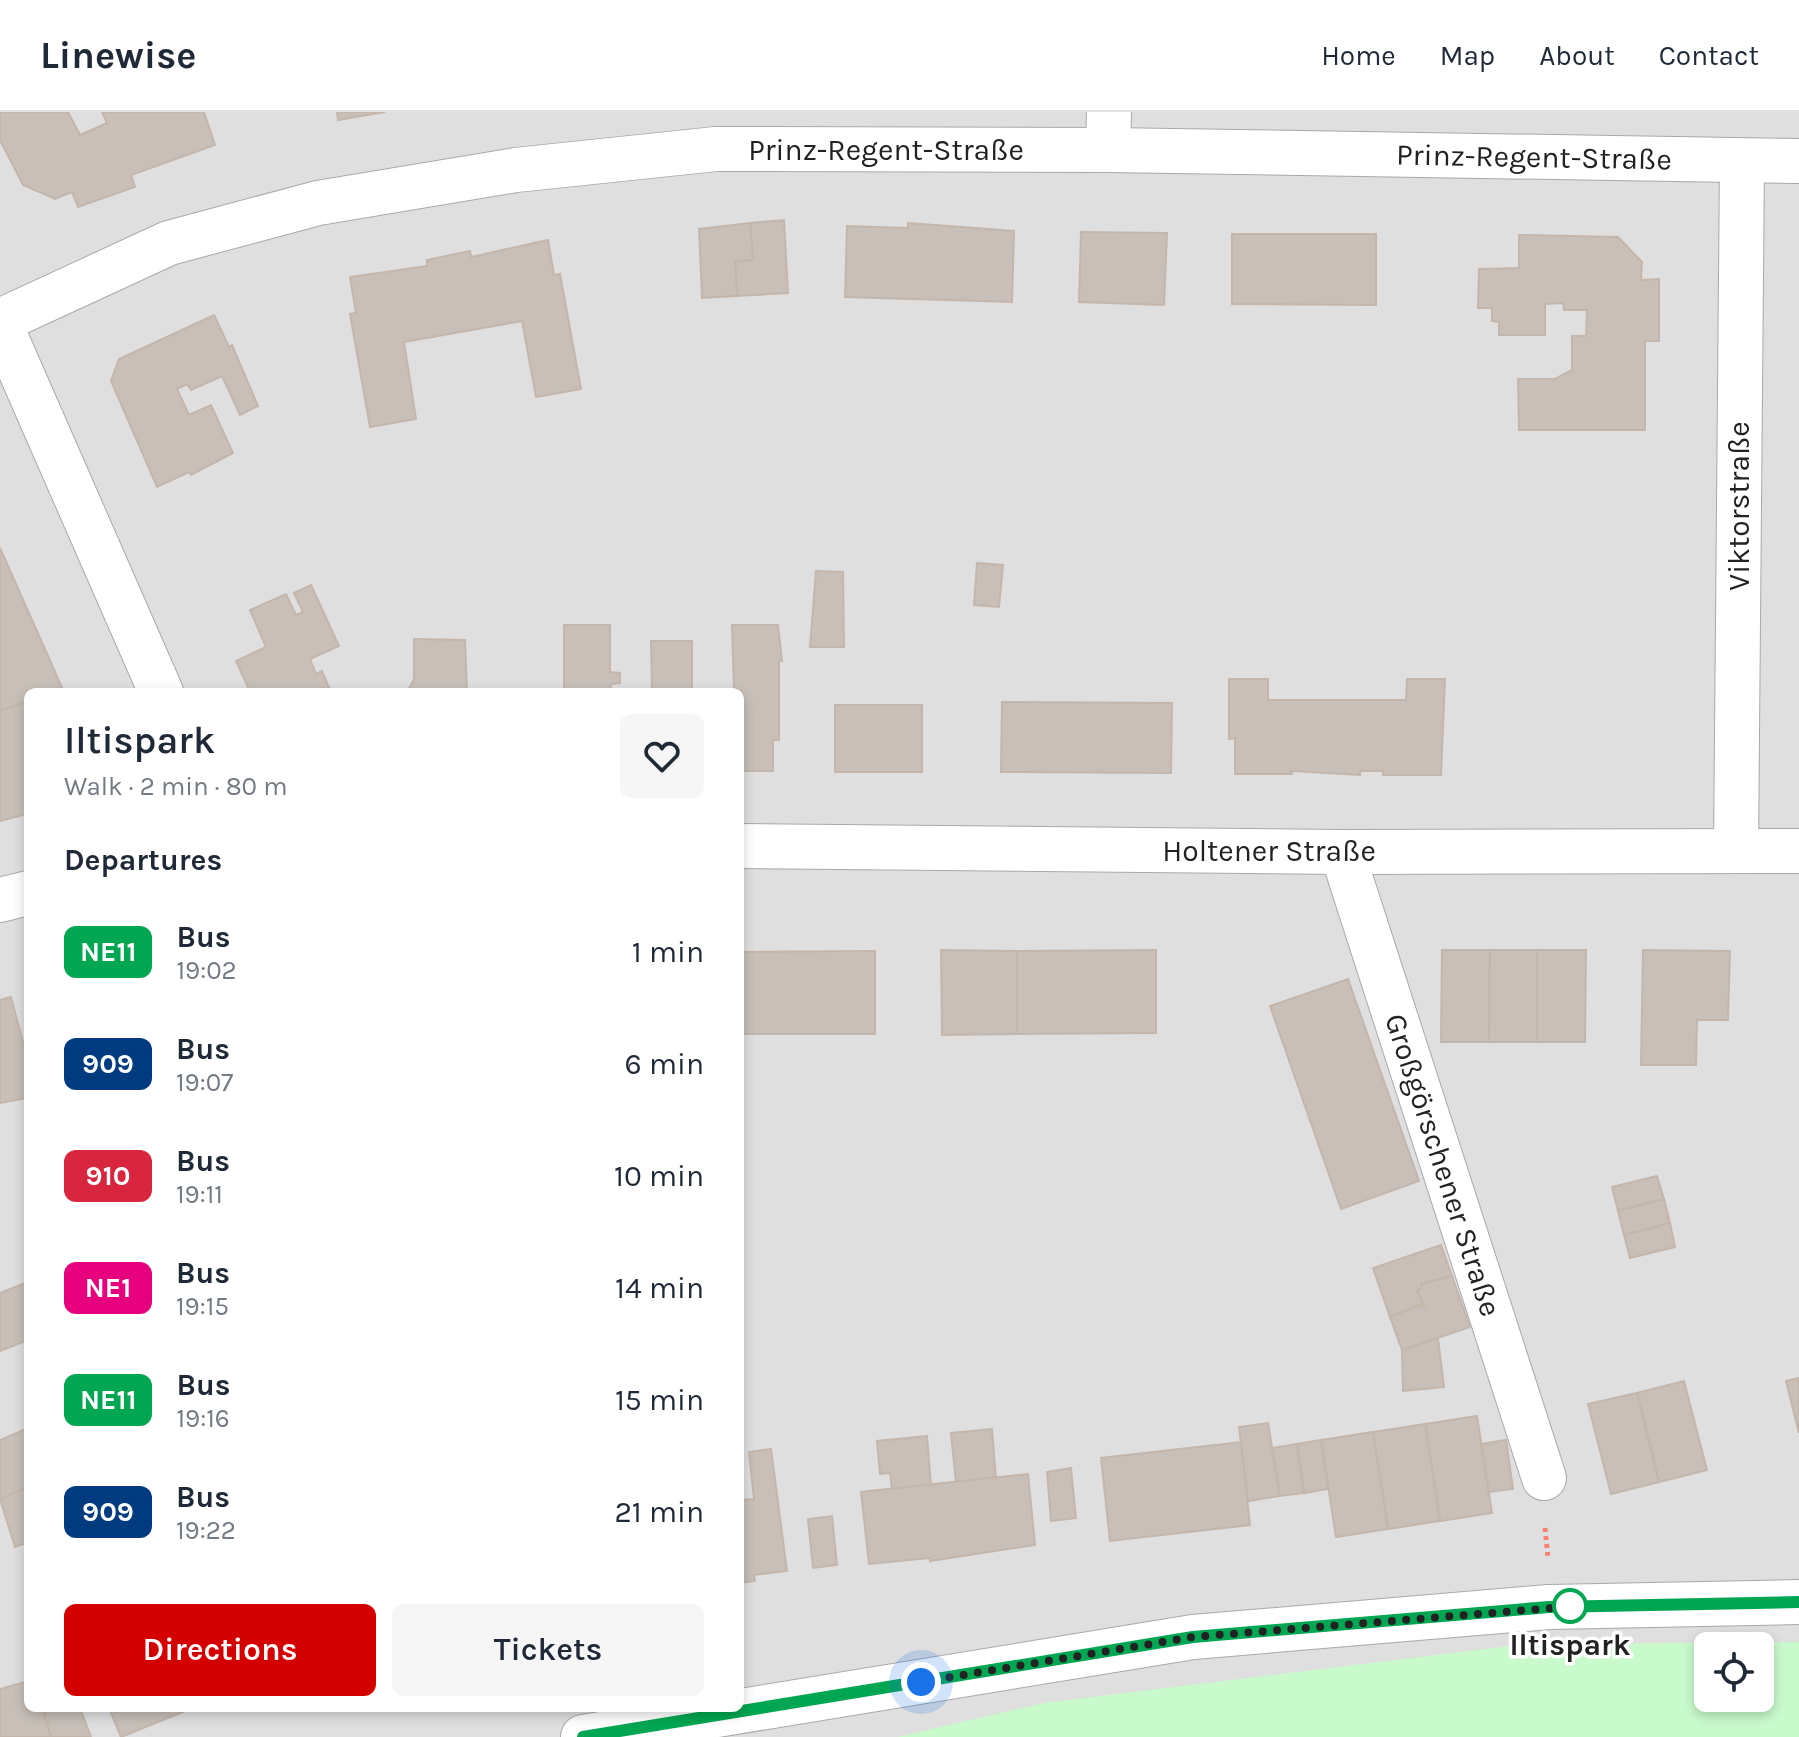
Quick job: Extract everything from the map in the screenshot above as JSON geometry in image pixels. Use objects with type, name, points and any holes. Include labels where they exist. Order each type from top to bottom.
[{"type":"street","name":"Prinz-Regent-Straße","points":[[0,323],[169,243],[318,203],[516,170],[716,149],[1108,131],[1742,161],[1799,161]]},
{"type":"street","name":"Viktorstraße","points":[[1736,851],[1742,161]]},
{"type":"street","points":[[0,323],[159,688]]},
{"type":"street","name":"Holtener Straße","points":[[744,846],[1342,852],[1799,851]]},
{"type":"street","name":"Großgörschener Straße","points":[[1342,852],[1544,1478]]},
{"type":"street","points":[[0,900],[24,894]]},
{"type":"street","points":[[744,1703],[1193,1637],[1549,1607],[1799,1602]]},
{"type":"street","points":[[583,1727],[685,1712]]},
{"type":"path","points":[[1544,1478],[1549,1607]]},
{"type":"shaded area","points":[[0,112],[1799,112],[1799,1737],[0,1737]]},
{"type":"green space","name":"Iltispark","points":[[1774,1642],[1799,1642],[1799,1737],[897,1737],[1044,1703],[1526,1644],[1694,1643],[1694,1712],[1774,1712]]},
{"type":"building","points":[[0,112],[68,112],[80,135],[107,123],[102,112],[204,112],[215,145],[131,175],[135,187],[78,207],[72,192],[55,199],[23,185],[0,140]]},
{"type":"building","points":[[337,112],[385,112],[338,120]]},
{"type":"building","points":[[784,220],[788,293],[737,296],[735,261],[753,260],[750,223]]},
{"type":"building","points":[[750,223],[753,260],[735,261],[737,296],[702,298],[699,229]]},
{"type":"building","points":[[908,223],[1014,231],[1012,302],[845,297],[847,226],[908,228]]},
{"type":"building","points":[[1081,232],[1167,233],[1164,305],[1079,302]]},
{"type":"building","points":[[1232,234],[1376,234],[1376,305],[1232,304]]},
{"type":"building","points":[[1519,235],[1618,237],[1642,262],[1641,280],[1659,279],[1659,341],[1645,341],[1645,430],[1519,430],[1518,379],[1555,379],[1572,370],[1572,336],[1586,336],[1587,310],[1564,310],[1563,303],[1545,304],[1545,335],[1499,335],[1499,322],[1492,321],[1492,308],[1478,308],[1479,269],[1519,268]]},
{"type":"building","points":[[548,240],[554,275],[560,274],[581,389],[536,397],[522,321],[404,342],[416,419],[370,427],[350,314],[356,313],[350,277],[427,266],[427,260],[470,251],[471,257]]},
{"type":"building","points":[[214,315],[229,347],[232,345],[258,406],[240,415],[222,376],[191,390],[187,384],[177,389],[189,415],[211,405],[233,453],[191,475],[189,472],[157,487],[111,381],[119,359]]},
{"type":"building","points":[[0,548],[62,688],[24,688],[24,703],[0,710]]},
{"type":"building","points":[[977,563],[1003,565],[999,607],[974,605]]},
{"type":"building","points":[[816,571],[843,572],[844,647],[810,647]]},
{"type":"building","points":[[311,585],[339,646],[310,659],[316,674],[322,671],[329,688],[248,688],[236,661],[266,647],[250,610],[286,594],[296,615],[303,612],[294,593]]},
{"type":"building","points":[[564,625],[610,625],[610,672],[620,673],[620,683],[611,684],[611,688],[564,688]]},
{"type":"building","points":[[732,625],[778,625],[782,661],[779,661],[779,740],[773,740],[773,771],[744,771],[744,688],[734,688]]},
{"type":"building","points":[[414,639],[465,640],[467,688],[409,688],[414,679]]},
{"type":"building","points":[[651,641],[692,641],[692,688],[652,688]]},
{"type":"building","points":[[1229,679],[1268,679],[1268,700],[1406,700],[1407,679],[1445,679],[1441,775],[1383,775],[1383,771],[1360,771],[1360,775],[1291,771],[1292,774],[1235,774],[1235,738],[1229,739]]},
{"type":"building","points":[[1002,702],[1172,703],[1171,773],[1001,772]]},
{"type":"building","points":[[24,703],[24,815],[0,821],[0,710]]},
{"type":"building","points":[[835,705],[922,705],[922,772],[835,772]]},
{"type":"building","points":[[941,950],[1017,951],[1017,1034],[942,1035]]},
{"type":"building","points":[[1156,950],[1156,1033],[1017,1034],[1017,951]]},
{"type":"building","points":[[1442,950],[1490,950],[1489,1042],[1441,1042]]},
{"type":"building","points":[[1490,950],[1537,950],[1537,1042],[1489,1042]]},
{"type":"building","points":[[1537,950],[1586,950],[1585,1042],[1537,1042]]},
{"type":"building","points":[[1643,950],[1730,951],[1728,1020],[1697,1020],[1696,1065],[1641,1065]]},
{"type":"building","points":[[875,951],[875,1034],[744,1034],[744,952]]},
{"type":"building","points":[[1348,979],[1419,1181],[1341,1209],[1270,1006]]},
{"type":"building","points":[[11,997],[24,1046],[24,1099],[0,1103],[0,1000]]},
{"type":"building","points":[[1657,1176],[1664,1199],[1618,1211],[1612,1187]]},
{"type":"building","points":[[1664,1199],[1670,1223],[1624,1235],[1618,1211]]},
{"type":"building","points":[[1670,1223],[1675,1247],[1630,1258],[1624,1235]]},
{"type":"building","points":[[1441,1245],[1452,1276],[1421,1284],[1422,1288],[1417,1290],[1424,1307],[1419,1305],[1390,1317],[1373,1268]]},
{"type":"building","points":[[1452,1276],[1470,1327],[1402,1350],[1390,1317],[1419,1305],[1424,1307],[1417,1290],[1422,1288],[1421,1284]]},
{"type":"building","points":[[24,1283],[24,1342],[0,1351],[0,1293]]},
{"type":"building","points":[[1438,1338],[1444,1387],[1403,1391],[1402,1350]]},
{"type":"building","points":[[1799,1378],[1799,1433],[1786,1381]]},
{"type":"building","points":[[1684,1381],[1707,1470],[1659,1482],[1637,1393]]},
{"type":"building","points":[[1637,1393],[1659,1482],[1611,1494],[1588,1404]]},
{"type":"building","points":[[1477,1416],[1492,1513],[1440,1521],[1425,1424]]},
{"type":"building","points":[[1268,1423],[1280,1496],[1248,1501],[1239,1427]]},
{"type":"building","points":[[1425,1424],[1440,1521],[1388,1529],[1373,1432]]},
{"type":"building","points":[[992,1429],[996,1479],[956,1483],[951,1433]]},
{"type":"building","points":[[24,1430],[24,1489],[0,1499],[0,1440]]},
{"type":"building","points":[[1373,1432],[1388,1529],[1336,1537],[1321,1440]]},
{"type":"building","points":[[927,1436],[931,1486],[892,1490],[890,1473],[880,1474],[877,1441]]},
{"type":"building","points":[[1321,1440],[1328,1489],[1304,1493],[1297,1444]]},
{"type":"building","points":[[1506,1440],[1513,1489],[1489,1492],[1481,1444]]},
{"type":"building","points":[[1241,1442],[1250,1525],[1110,1541],[1101,1458]]},
{"type":"building","points":[[1297,1444],[1304,1493],[1280,1496],[1272,1448]]},
{"type":"building","points":[[771,1449],[787,1571],[754,1575],[755,1581],[744,1582],[744,1500],[754,1499],[749,1452]]},
{"type":"building","points":[[1071,1468],[1076,1518],[1051,1521],[1047,1472]]},
{"type":"building","points":[[1028,1474],[1035,1545],[930,1561],[930,1558],[869,1564],[861,1492]]},
{"type":"building","points":[[24,1489],[24,1544],[15,1547],[0,1499]]},
{"type":"building","points":[[832,1516],[837,1565],[813,1568],[808,1519]]},
{"type":"building","points":[[24,1682],[24,1712],[43,1712],[51,1737],[0,1737],[0,1689]]},
{"type":"building","points":[[82,1712],[91,1737],[51,1737],[44,1713]]},
{"type":"building","points":[[111,1712],[183,1712],[121,1737]]},
{"type":"bus line","name":"NE11","points":[[744,1711],[1193,1637],[1549,1607],[1799,1602]]},
{"type":"bus line","name":"NE11","points":[[583,1737],[736,1712]]},
{"type":"place","name":"Iltispark","points":[[1570,1606]]},
{"type":"route","points":[[921,1682],[1193,1637],[1578,1606],[1570,1606]]}]
